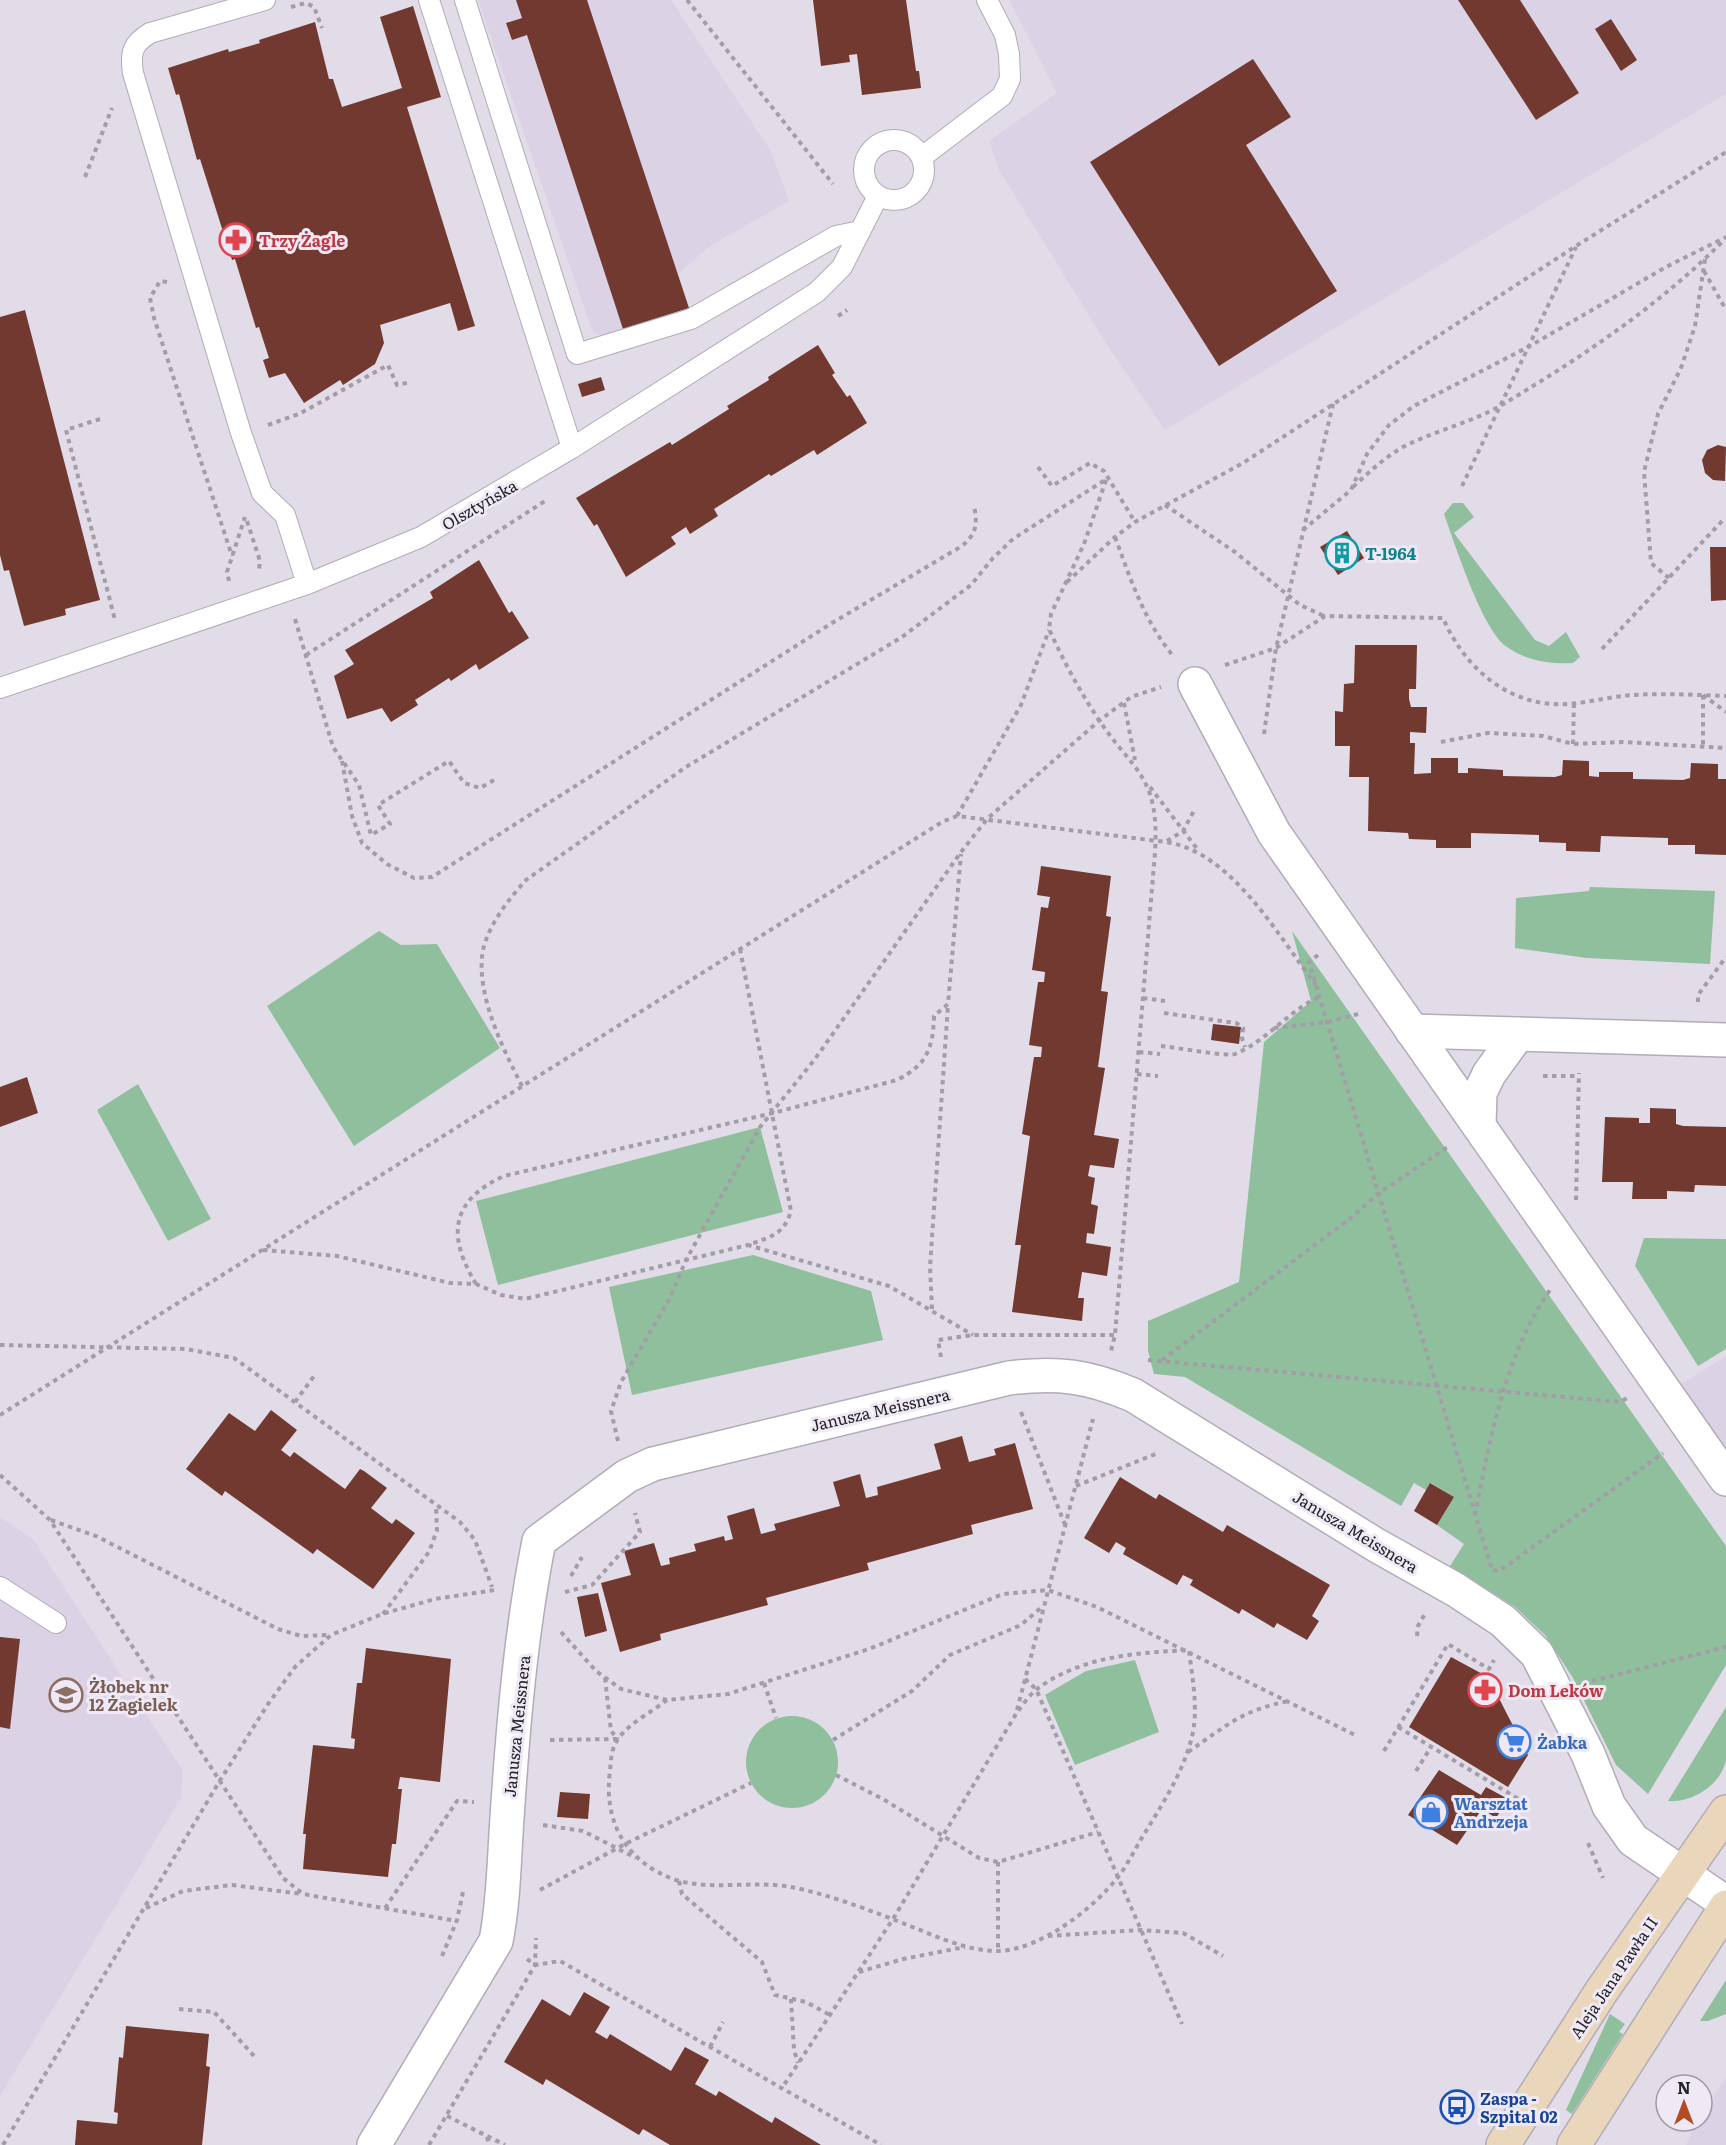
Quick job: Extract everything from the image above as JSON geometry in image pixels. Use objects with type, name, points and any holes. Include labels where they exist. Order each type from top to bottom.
[{"type":"main road","name":"Aleja Jana Pawła II","points":[[1503,2145],[1601,1992],[1726,1812]]},
{"type":"main road","points":[[1574,2145],[1726,1907]]},
{"type":"street","points":[[1186,672],[1274,833],[1575,1260],[1726,1479]]},
{"type":"street","points":[[1412,1031],[1712,1039]]},
{"type":"street","points":[[1479,1124],[1480,1093],[1489,1074],[1518,1034]]},
{"type":"street","name":"Janusza Meissnera","points":[[374,2145],[496,1941],[503,1905],[507,1818],[529,1591],[539,1541],[627,1476],[654,1464],[1009,1378],[1040,1374],[1068,1375],[1102,1382],[1133,1395],[1376,1545],[1456,1590],[1503,1621],[1537,1654],[1588,1754],[1609,1806],[1633,1840],[1726,1903]]},
{"type":"lane","points":[[265,0],[150,33],[135,44],[130,57],[241,433],[262,493],[285,515],[307,584]]},
{"type":"lane","points":[[429,0],[572,448]]},
{"type":"lane","points":[[465,0],[577,354],[691,319],[836,236],[860,231]]},
{"type":"lane","points":[[922,157],[1002,96],[1010,79],[1009,54],[1005,35],[987,0]]},
{"type":"lane","points":[[888,139],[898,139],[916,149],[922,157],[924,170],[922,182],[914,193],[903,199],[890,200],[878,195],[869,188],[864,178],[865,158],[871,149],[888,139]]},
{"type":"lane","name":"Olsztyńska","points":[[0,688],[307,584],[421,537],[572,448],[817,292],[842,267],[878,195]]},
{"type":"lane","points":[[0,1587],[56,1623]]},
{"type":"path","points":[[687,0],[833,183]]},
{"type":"path","points":[[286,9],[306,3],[315,7],[322,28]]},
{"type":"path","points":[[85,177],[112,107]]},
{"type":"path","points":[[1064,586],[1115,537],[1135,522],[1244,463],[1576,246],[1726,152]]},
{"type":"path","points":[[1303,530],[1374,467],[1404,447],[1498,407],[1616,331],[1705,259],[1726,237]]},
{"type":"path","points":[[1351,489],[1367,454],[1389,425],[1406,412],[1530,346],[1666,267],[1726,237]]},
{"type":"path","points":[[1462,486],[1576,246]]},
{"type":"path","points":[[1669,578],[1651,563],[1644,472],[1658,414],[1681,368],[1695,326],[1705,259]]},
{"type":"path","points":[[1704,270],[1726,310]]},
{"type":"path","points":[[197,286],[176,293],[171,282],[160,281],[150,298],[208,488],[232,556]]},
{"type":"path","points":[[241,433],[299,414],[388,365],[397,385],[411,382]]},
{"type":"path","points":[[1325,616],[1276,648],[1333,404]]},
{"type":"path","points":[[100,419],[66,430],[116,626]]},
{"type":"path","points":[[1038,467],[1052,486],[1090,463],[1104,471],[1135,522]]},
{"type":"path","points":[[957,816],[1021,705],[1049,629],[1051,614],[1084,544],[1107,479]]},
{"type":"path","points":[[522,1086],[505,1053],[481,976],[483,949],[505,903],[526,880],[686,767],[911,630],[972,585],[993,558],[1013,539],[1107,479]]},
{"type":"path","points":[[1165,505],[1235,552],[1300,605],[1325,616],[1443,618],[1464,655],[1491,683],[1510,693],[1553,704],[1634,694],[1726,696]]},
{"type":"path","points":[[342,761],[352,816],[362,843],[387,864],[414,878],[432,877],[832,623],[962,546],[973,536],[976,517],[974,506]]},
{"type":"path","points":[[230,588],[227,572],[245,514],[260,561],[258,575]]},
{"type":"path","points":[[1602,649],[1723,520]]},
{"type":"path","points":[[1115,537],[1136,596],[1157,636],[1186,672]]},
{"type":"path","points":[[286,591],[333,747],[359,785],[371,835],[390,824],[378,805],[449,761],[464,783],[480,788],[494,780]]},
{"type":"path","points":[[306,655],[379,609]]},
{"type":"path","points":[[1049,629],[1058,650],[1100,720],[1135,763],[1147,784],[1199,851],[1221,868],[1248,896],[1316,985]]},
{"type":"path","points":[[1703,695],[1726,712]]},
{"type":"path","points":[[1703,695],[1703,747]]},
{"type":"path","points":[[611,1411],[621,1382],[670,1298],[686,1260],[760,1127],[815,1059],[961,852],[988,818],[1100,720],[1131,697]]},
{"type":"path","points":[[1124,702],[1135,763]]},
{"type":"path","points":[[1573,744],[1574,702]]},
{"type":"path","points":[[1441,742],[1488,733],[1544,736],[1573,744],[1623,742],[1726,748]]},
{"type":"path","points":[[1115,1335],[1156,840],[1155,810],[1147,784]]},
{"type":"path","points":[[1166,842],[1183,831],[1195,809]]},
{"type":"path","points":[[0,1415],[942,822],[957,816],[988,818],[1156,840],[1199,851]]},
{"type":"path","points":[[932,1310],[930,1267],[961,852]]},
{"type":"path","points":[[262,1250],[337,1256],[450,1283],[476,1284],[501,1294],[525,1299],[748,1245],[771,1237],[787,1226],[791,1211],[740,950]]},
{"type":"path","points":[[1712,1039],[1698,996],[1726,957]]},
{"type":"path","points":[[1309,962],[1493,1571],[1501,1570],[1693,1431]]},
{"type":"path","points":[[1161,1046],[1234,1055],[1263,1038],[1304,1004],[1319,997]]},
{"type":"path","points":[[1274,1028],[1327,1022],[1358,1014],[1388,997]]},
{"type":"path","points":[[1143,998],[1165,1000]]},
{"type":"path","points":[[476,1284],[462,1260],[459,1218],[468,1200],[483,1185],[504,1176],[773,1113],[897,1080],[911,1073],[923,1061],[934,1040],[934,1016],[948,1004]]},
{"type":"path","points":[[1164,1013],[1236,1023],[1244,1028],[1245,1047]]},
{"type":"path","points":[[1576,1205],[1580,1036]]},
{"type":"path","points":[[1139,1052],[1160,1054]]},
{"type":"path","points":[[1137,1074],[1158,1076]]},
{"type":"path","points":[[1543,1076],[1579,1076]]},
{"type":"path","points":[[1161,1361],[1352,1217],[1378,1193],[1408,1176],[1479,1124]]},
{"type":"path","points":[[748,1245],[889,1286],[973,1335]]},
{"type":"path","points":[[1475,1516],[1502,1391],[1539,1305],[1550,1290],[1566,1278],[1575,1260]]},
{"type":"path","points":[[0,1346],[186,1349],[234,1358],[459,1522],[475,1540],[493,1590],[492,1602]]},
{"type":"path","points":[[1145,1360],[1620,1402],[1657,1379]]},
{"type":"path","points":[[295,1402],[314,1376]]},
{"type":"path","points":[[1030,1409],[1020,1408],[1065,1526]]},
{"type":"path","points":[[1083,1415],[1094,1416],[1104,1421]]},
{"type":"path","points":[[1016,1714],[1094,1416]]},
{"type":"path","points":[[1075,1486],[1163,1451],[1153,1446]]},
{"type":"path","points":[[0,1475],[50,1520],[283,1878],[303,1894]]},
{"type":"path","points":[[382,1614],[429,1552],[437,1530],[436,1505]]},
{"type":"path","points":[[625,1515],[645,1507]]},
{"type":"path","points":[[587,1550],[562,1592],[592,1585],[640,1532],[635,1511]]},
{"type":"path","points":[[50,1520],[96,1536],[278,1629],[301,1636],[331,1635]]},
{"type":"path","points":[[3,2145],[219,1782],[268,1704],[295,1667],[331,1635],[382,1614],[435,1599],[493,1590]]},
{"type":"path","points":[[833,1740],[912,1691],[950,1655],[1021,1625],[1043,1606],[1048,1590]]},
{"type":"path","points":[[560,1631],[605,1677],[621,1689],[667,1700],[728,1694],[869,1649],[1003,1594],[1048,1590],[1097,1607],[1189,1650],[1357,1736]]},
{"type":"path","points":[[1417,1604],[1433,1613]]},
{"type":"path","points":[[1417,1636],[1418,1626],[1428,1610]]},
{"type":"path","points":[[1384,1751],[1448,1644],[1489,1669],[1497,1654],[1503,1663]]},
{"type":"path","points":[[1557,1690],[1726,1647]]},
{"type":"path","points":[[782,2088],[893,1919],[1016,1714],[1036,1689],[1086,1664],[1114,1657],[1189,1650]]},
{"type":"path","points":[[667,1700],[618,1739],[613,1749],[608,1785],[612,1819],[625,1844],[648,1869],[679,1881],[790,1887],[893,1919],[965,1947],[998,1951],[1023,1947],[1047,1936],[1078,1915],[1118,1878],[1166,1799],[1187,1752],[1195,1713],[1189,1650]]},
{"type":"path","points":[[605,1677],[611,1731],[618,1739]]},
{"type":"path","points":[[1025,1679],[1036,1689],[1182,2024]]},
{"type":"path","points":[[764,1683],[776,1719]]},
{"type":"path","points":[[1187,1752],[1239,1716],[1254,1709],[1289,1701]]},
{"type":"path","points":[[1398,1727],[1527,1804]]},
{"type":"path","points":[[550,1740],[618,1739]]},
{"type":"path","points":[[1416,1772],[1431,1747]]},
{"type":"path","points":[[836,1775],[944,1834],[979,1858],[998,1862],[1098,1832]]},
{"type":"path","points":[[538,1891],[625,1844],[751,1783]]},
{"type":"path","points":[[475,1791],[473,1814],[583,1831],[640,1860]]},
{"type":"path","points":[[385,1908],[457,1800],[474,1802]]},
{"type":"path","points":[[1584,1835],[1603,1878]]},
{"type":"path","points":[[998,1862],[998,1951]]},
{"type":"path","points":[[679,1881],[682,1894],[762,1962],[775,1995],[806,2002],[830,2015]]},
{"type":"path","points":[[441,1959],[457,1920],[466,1882]]},
{"type":"path","points":[[144,1909],[183,1891],[232,1885],[303,1894],[457,1920]]},
{"type":"path","points":[[429,2145],[535,1965],[536,1930]]},
{"type":"path","points":[[1047,1936],[1141,1930],[1184,1933],[1223,1956]]},
{"type":"path","points":[[858,1972],[903,1959],[965,1947]]},
{"type":"path","points":[[535,1965],[560,1961],[881,2145]]},
{"type":"path","points":[[791,1999],[794,2050],[798,2063]]},
{"type":"path","points":[[179,2009],[214,2013],[255,2057]]},
{"type":"path","points":[[710,2047],[723,2022]]},
{"type":"path","points":[[447,2116],[505,2145]]},
{"type":"path","points":[[487,2136],[489,2145]]},
{"type":"shaded area","points":[[478,0],[671,0],[771,151],[789,201],[710,246],[678,274],[689,308],[606,336],[593,333]]},
{"type":"shaded area","points":[[1009,0],[1726,0],[1726,94],[1165,430],[1106,343],[999,170],[989,141],[1057,93]]},
{"type":"shaded area","points":[[1726,1356],[1726,1451],[1680,1385]]},
{"type":"shaded area","name":"Żłobek nr 12 Żagielek","points":[[0,1517],[33,1539],[183,1771],[181,1798],[0,2096]]},
{"type":"shaded area","points":[[1726,2077],[1726,2145],[1686,2145],[1692,2133],[1714,2133],[1714,2096]]},
{"type":"green space","points":[[1453,503],[1463,503],[1474,517],[1454,533],[1535,640],[1549,646],[1566,632],[1580,657],[1573,663],[1547,662],[1531,658],[1515,652],[1498,638],[1488,623],[1470,585],[1444,514]]},
{"type":"green space","points":[[1590,887],[1715,891],[1710,964],[1587,958],[1515,948],[1516,898],[1589,891]]},
{"type":"green space","points":[[379,931],[401,945],[437,944],[500,1048],[354,1146],[267,1006]]},
{"type":"green space","points":[[1292,931],[1726,1546],[1726,1665],[1648,1794],[1616,1765],[1573,1678],[1545,1635],[1515,1607],[1450,1566],[1464,1544],[1437,1525],[1454,1497],[1431,1483],[1426,1490],[1414,1483],[1401,1506],[1185,1377],[1154,1374],[1148,1351],[1148,1321],[1239,1282],[1264,1042],[1311,1001]]},
{"type":"green space","points":[[138,1084],[211,1219],[168,1241],[97,1110]]},
{"type":"green space","points":[[760,1127],[783,1212],[498,1285],[476,1201]]},
{"type":"green space","points":[[1644,1238],[1726,1239],[1726,1349],[1698,1366],[1635,1266]]},
{"type":"green space","points":[[753,1255],[871,1291],[883,1340],[632,1395],[609,1287]]},
{"type":"green space","points":[[1135,1660],[1159,1732],[1075,1765],[1045,1695],[1086,1671]]},
{"type":"green space","points":[[1726,1707],[1726,1760],[1723,1769],[1704,1791],[1686,1799],[1668,1801]]},
{"type":"green space","points":[[792,1716],[810,1719],[825,1729],[835,1744],[838,1762],[835,1780],[825,1795],[810,1805],[792,1808],[774,1805],[759,1795],[749,1780],[746,1762],[749,1744],[759,1729],[774,1719]]},
{"type":"green space","points":[[1726,1980],[1726,2014],[1708,2021],[1700,2021]]},
{"type":"green space","points":[[1610,2014],[1625,2024],[1619,2032],[1623,2034],[1572,2114],[1566,2110]]},
{"type":"building","points":[[516,0],[587,0],[689,308],[623,329],[527,35],[512,40],[506,23],[522,18]]},
{"type":"building","points":[[813,0],[906,0],[916,71],[919,71],[921,88],[862,95],[857,54],[849,55],[850,62],[821,66]]},
{"type":"building","points":[[1458,0],[1520,0],[1579,93],[1536,120]]},
{"type":"building","points":[[413,6],[441,97],[407,107],[475,326],[458,331],[450,303],[380,325],[384,343],[375,364],[343,385],[340,380],[304,403],[285,373],[269,378],[263,360],[269,358],[259,327],[256,328],[235,259],[232,260],[200,159],[197,160],[179,94],[176,95],[168,68],[228,49],[229,52],[260,43],[259,40],[315,22],[329,79],[333,79],[342,107],[402,88],[380,17]]},
{"type":"building","points":[[1611,19],[1637,60],[1621,71],[1595,29]]},
{"type":"building","points":[[1253,59],[1291,117],[1246,145],[1337,291],[1219,366],[1090,162]]},
{"type":"building","points":[[25,310],[100,600],[65,609],[66,615],[24,626],[9,570],[4,571],[0,555],[0,317]]},
{"type":"building","points":[[818,345],[835,373],[832,375],[847,397],[850,395],[867,423],[817,455],[814,450],[771,476],[769,474],[714,509],[718,516],[690,534],[686,527],[671,537],[676,544],[626,577],[597,524],[594,526],[576,498],[670,442],[672,445],[729,409],[727,406]]},
{"type":"building","points":[[601,377],[605,390],[582,397],[578,384]]},
{"type":"building","points":[[1718,445],[1726,447],[1725,481],[1713,480],[1705,473],[1702,460],[1707,450]]},
{"type":"building","name":"T-1964","points":[[1347,531],[1364,558],[1338,575],[1320,547]]},
{"type":"building","points":[[1710,547],[1726,547],[1726,600],[1711,601]]},
{"type":"building","points":[[479,560],[509,613],[512,611],[529,638],[479,670],[476,664],[451,681],[449,678],[415,700],[418,705],[391,722],[382,708],[347,719],[334,676],[354,664],[345,650],[433,598],[430,592]]},
{"type":"building","points":[[1355,645],[1417,645],[1416,689],[1409,689],[1409,699],[1411,707],[1427,707],[1426,733],[1410,732],[1410,743],[1415,743],[1414,774],[1431,773],[1431,758],[1458,758],[1458,773],[1468,773],[1468,768],[1503,770],[1503,776],[1555,777],[1562,775],[1563,760],[1589,761],[1589,776],[1599,777],[1599,772],[1633,772],[1633,779],[1683,780],[1690,778],[1691,763],[1718,764],[1718,779],[1726,779],[1726,855],[1695,854],[1695,845],[1668,845],[1668,838],[1601,836],[1600,852],[1566,851],[1566,843],[1539,842],[1539,835],[1471,833],[1471,848],[1436,848],[1436,840],[1409,839],[1408,833],[1368,831],[1369,777],[1349,777],[1350,746],[1335,746],[1335,711],[1343,712],[1344,684],[1354,683]]},
{"type":"building","points":[[1041,866],[1111,876],[1106,916],[1111,917],[1101,991],[1108,992],[1098,1067],[1105,1068],[1094,1135],[1119,1139],[1114,1168],[1090,1165],[1088,1176],[1095,1178],[1091,1204],[1098,1206],[1094,1234],[1087,1233],[1086,1243],[1111,1247],[1107,1276],[1082,1272],[1078,1298],[1084,1298],[1082,1321],[1012,1312],[1021,1245],[1015,1245],[1030,1136],[1022,1134],[1034,1057],[1041,1057],[1042,1047],[1029,1045],[1038,982],[1044,982],[1045,972],[1032,970],[1041,907],[1048,908],[1050,897],[1037,895]]},
{"type":"building","points":[[1213,1024],[1241,1027],[1239,1044],[1211,1040]]},
{"type":"building","points":[[27,1077],[38,1113],[0,1127],[0,1087]]},
{"type":"building","points":[[1650,1108],[1676,1109],[1676,1124],[1683,1126],[1726,1127],[1726,1186],[1695,1185],[1694,1192],[1667,1191],[1667,1199],[1632,1199],[1633,1182],[1602,1182],[1605,1117],[1639,1118],[1639,1123],[1650,1123]]},
{"type":"building","points":[[271,1410],[297,1430],[281,1450],[290,1457],[294,1452],[345,1489],[360,1469],[364,1471],[387,1488],[371,1508],[392,1524],[396,1519],[415,1533],[373,1589],[317,1549],[313,1554],[225,1491],[222,1496],[186,1469],[229,1413],[255,1431]]},
{"type":"building","points":[[962,1436],[969,1462],[996,1455],[994,1449],[1015,1443],[1033,1509],[971,1525],[973,1534],[867,1563],[869,1570],[766,1598],[768,1605],[660,1634],[661,1640],[620,1652],[601,1583],[631,1575],[624,1551],[654,1543],[661,1566],[670,1564],[669,1558],[696,1551],[694,1544],[724,1536],[725,1541],[733,1539],[727,1516],[754,1508],[761,1534],[776,1530],[774,1524],[840,1506],[833,1482],[860,1474],[866,1498],[878,1495],[877,1487],[941,1469],[934,1444]]},
{"type":"building","points":[[1120,1477],[1156,1499],[1159,1494],[1223,1532],[1227,1525],[1330,1585],[1312,1616],[1319,1621],[1307,1640],[1277,1623],[1274,1628],[1242,1609],[1239,1614],[1190,1585],[1193,1580],[1183,1575],[1177,1585],[1123,1554],[1126,1548],[1116,1542],[1109,1553],[1084,1538]]},
{"type":"building","points":[[1430,1483],[1454,1497],[1437,1525],[1414,1511]]},
{"type":"building","points":[[598,1593],[607,1631],[585,1637],[577,1597]]},
{"type":"building","points":[[0,1637],[20,1639],[10,1729],[0,1727]]},
{"type":"building","points":[[366,1648],[451,1659],[440,1782],[400,1777],[398,1789],[402,1789],[396,1844],[392,1844],[388,1877],[303,1869],[306,1834],[303,1834],[313,1745],[354,1749],[355,1739],[351,1738],[357,1683],[362,1683]]},
{"type":"building","points":[[1451,1657],[1488,1677],[1528,1755],[1508,1787],[1409,1727]]},
{"type":"building","points":[[1439,1770],[1481,1795],[1486,1787],[1508,1799],[1496,1818],[1482,1809],[1457,1845],[1408,1815]]},
{"type":"building","points":[[560,1792],[590,1794],[588,1819],[557,1817]]},
{"type":"building","points":[[584,1992],[610,2007],[595,2032],[607,2039],[610,2034],[671,2071],[685,2047],[709,2060],[695,2084],[716,2096],[719,2091],[772,2123],[775,2117],[821,2145],[670,2145],[643,2129],[639,2135],[546,2079],[543,2085],[504,2062],[542,1999],[570,2016]]},
{"type":"building","points":[[126,2026],[209,2034],[206,2066],[210,2067],[202,2145],[75,2145],[77,2120],[117,2124],[118,2113],[114,2112],[119,2057],[123,2058]]},
{"type":"place","name":"Trzy Żagle","points":[[236,240]]},
{"type":"place","name":"T-1964","points":[[1342,553]]},
{"type":"place","name":"Dom Leków","points":[[1485,1690]]},
{"type":"place","name":"Żłobek nr 12 Żagielek","points":[[66,1695]]},
{"type":"place","name":"Żabka","points":[[1514,1742]]},
{"type":"place","name":"Warsztat Andrzeja","points":[[1431,1812]]},
{"type":"place","name":"Zaspa - Szpital 02","points":[[1457,2107]]}]
